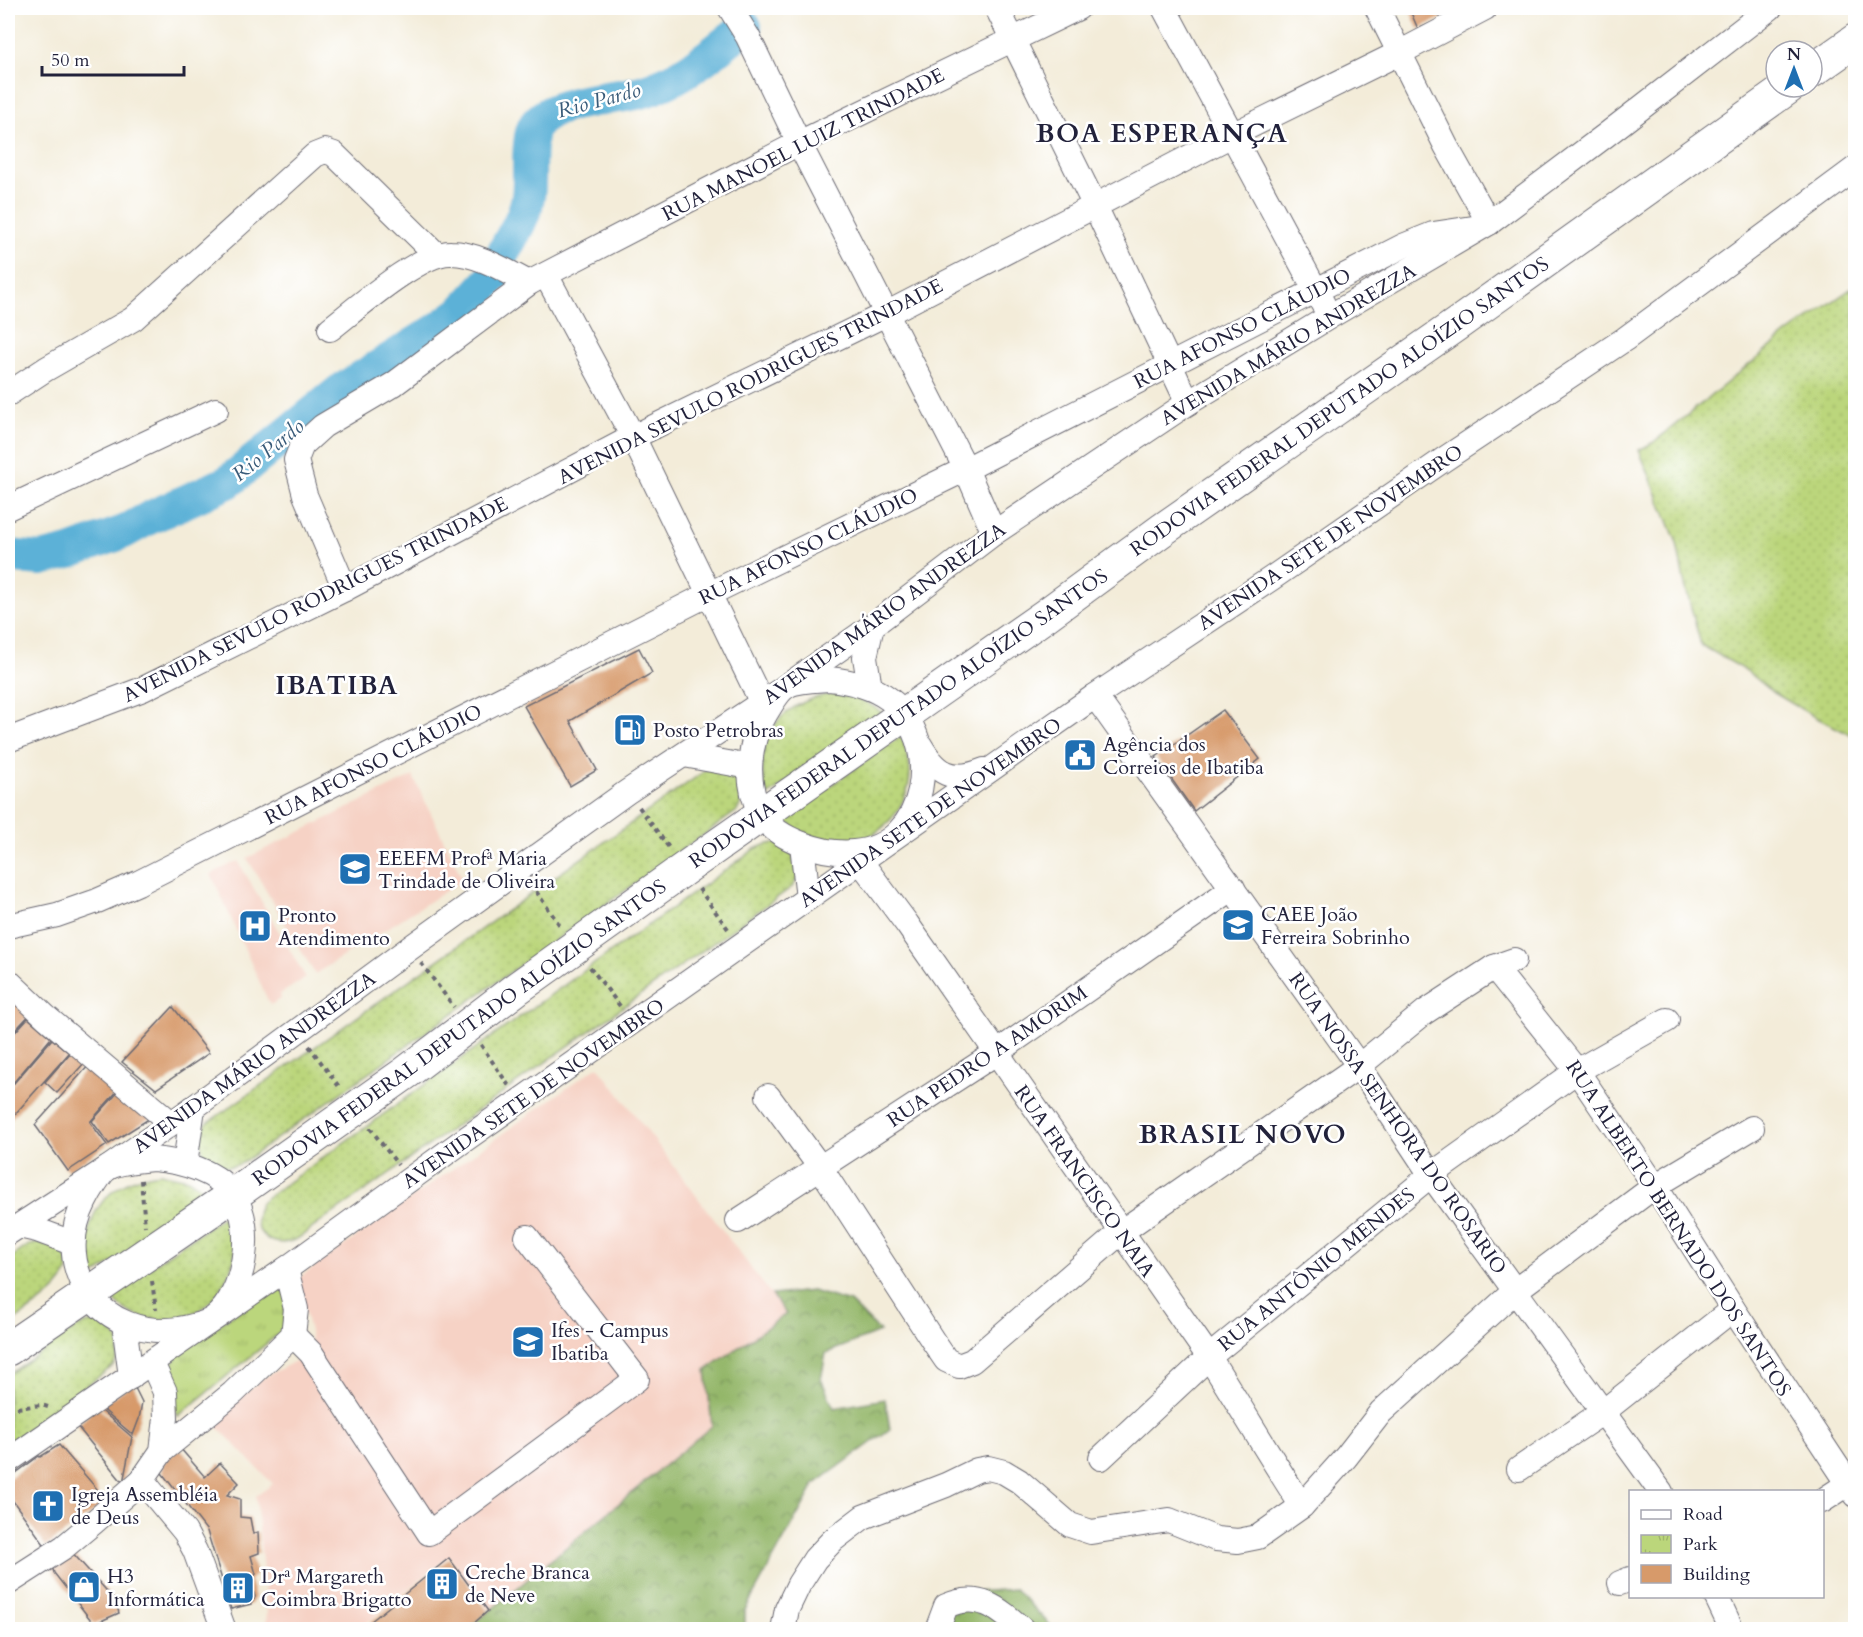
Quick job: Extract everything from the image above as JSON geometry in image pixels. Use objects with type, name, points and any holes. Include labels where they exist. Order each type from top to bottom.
[{"type":"highway","points":[[1824,62],[1856,40]]},
{"type":"highway","points":[[1824,74],[1856,63]]},
{"type":"highway","name":"RODOVIA FEDERAL DEPUTADO ALOÍZIO SANTOS","points":[[8,1348],[233,1195],[407,1072],[516,989],[762,815],[911,728],[1046,615],[1172,523],[1460,322],[1772,99]]},
{"type":"street","points":[[997,8],[1095,206],[1188,403]]},
{"type":"street","name":"RUA MANOEL LUIZ TRINDADE","points":[[345,589],[305,495],[296,460],[302,445],[323,426],[394,384],[425,362],[523,276],[1078,8]]},
{"type":"street","points":[[1164,8],[1329,316]]},
{"type":"street","points":[[1377,8],[1486,225]]},
{"type":"street","name":"AVENIDA SEVULO RODRIGUES TRINDADE","points":[[8,740],[143,689],[345,589],[633,437],[886,314],[1232,135],[1485,8]]},
{"type":"street","name":"AVENIDA MÁRIO ANDREZZA","points":[[13,1230],[108,1168],[193,1108],[428,934],[627,792],[761,701],[787,686],[872,626],[994,533],[1188,403],[1329,316],[1486,225],[1770,8]]},
{"type":"street","points":[[740,23],[966,469],[994,533]]},
{"type":"street","points":[[8,394],[46,369],[133,319],[315,155],[325,151],[334,154],[436,254]]},
{"type":"street","name":"AVENIDA SETE DE NOVEMBRO","points":[[8,1461],[286,1269],[1095,696],[1625,339],[1856,168]]},
{"type":"street","name":"RUA AFONSO CLÁUDIO","points":[[8,926],[57,915],[138,883],[709,594],[966,469],[1403,246],[1432,234],[1486,225]]},
{"type":"street","points":[[330,329],[409,269],[436,254],[468,255],[523,276],[633,437],[761,701]]},
{"type":"street","points":[[8,508],[216,410]]},
{"type":"street","points":[[870,688],[865,657],[872,626]]},
{"type":"street","points":[[911,728],[923,764],[921,786],[915,808],[903,827],[887,844],[871,850],[836,852],[802,844],[774,827],[762,815],[755,800],[750,767],[753,744],[760,723],[787,686],[829,679],[870,688],[889,699],[911,728],[928,759],[941,771],[955,777],[969,776],[997,765]]},
{"type":"street","name":"RUA NOSSA SENHORA DO ROSARIO","points":[[1095,696],[1359,1066],[1431,1175],[1660,1490]]},
{"type":"street","points":[[684,754],[750,767]]},
{"type":"street","points":[[802,844],[808,898]]},
{"type":"street","name":"RUA FRANCISCO NAIA","points":[[861,862],[907,924],[1209,1357],[1302,1506]]},
{"type":"street","name":"RUA PEDRO A AMORIM","points":[[738,1221],[996,1053],[1233,888]]},
{"type":"street","name":"RUA ALBERTO BERNADO DOS SANTOS","points":[[1359,1066],[1425,1012],[1504,964],[1655,1186],[1732,1310],[1852,1489]]},
{"type":"street","points":[[8,981],[46,1017],[171,1123]]},
{"type":"street","name":"RUA ANTÔNIO MENDES","points":[[1101,1458],[1209,1357],[1431,1175],[1577,1071],[1667,1020]]},
{"type":"street","points":[[768,1096],[820,1167],[946,1360],[959,1366],[972,1361],[1121,1232],[1359,1066]]},
{"type":"street","points":[[185,1164],[193,1108]]},
{"type":"street","points":[[783,1629],[787,1609],[799,1584],[815,1559],[832,1539],[863,1517],[946,1485],[977,1470],[988,1468],[1004,1472],[1019,1480],[1070,1525],[1091,1532],[1169,1521],[1216,1539],[1238,1541],[1258,1537],[1302,1506],[1346,1457],[1380,1412],[1516,1290],[1655,1186],[1752,1128]]},
{"type":"street","points":[[153,1159],[173,1161],[185,1164],[213,1178],[233,1195],[244,1226],[244,1255],[237,1283],[223,1308],[213,1319],[179,1329],[159,1330],[124,1323],[102,1309],[88,1294],[79,1278],[72,1243],[81,1210],[90,1192],[108,1168],[153,1159]]},
{"type":"street","points":[[13,1230],[38,1230],[72,1243]]},
{"type":"street","points":[[293,1335],[311,1353],[429,1533],[638,1379],[527,1237]]},
{"type":"street","points":[[8,1583],[64,1547],[142,1480],[162,1451],[233,1393],[293,1335],[296,1310],[286,1269]]},
{"type":"street","points":[[1519,1469],[1603,1412],[1732,1310]]},
{"type":"street","points":[[124,1323],[131,1377]]},
{"type":"street","points":[[128,1353],[152,1363],[165,1392],[166,1418],[162,1451]]},
{"type":"street","points":[[142,1480],[185,1532],[195,1551],[224,1629]]},
{"type":"street","points":[[1824,1500],[1852,1489]]},
{"type":"street","points":[[1717,1598],[1732,1629]]},
{"type":"street","points":[[937,1629],[946,1606],[971,1599],[1000,1612],[1023,1629]]},
{"type":"path","points":[[140,1170],[145,1227]]},
{"type":"path","points":[[151,1276],[159,1330]]},
{"type":"path","points":[[8,1408],[52,1407]]},
{"type":"shaded area","name":"EEEFM Profª Maria Trindade de Oliveira","points":[[413,776],[463,880],[315,974],[247,858]]},
{"type":"shaded area","name":"Pronto Atendimento","points":[[238,861],[306,978],[280,994],[281,999],[270,1005],[211,874]]},
{"type":"shaded area","name":"Ifes - Campus Ibatiba","points":[[598,1066],[786,1314],[706,1370],[712,1426],[489,1610],[449,1556],[362,1627],[353,1626],[352,1630],[266,1629],[267,1613],[256,1496],[273,1484],[212,1421],[265,1377],[311,1353],[310,1331],[297,1279]]},
{"type":"green space","points":[[1855,286],[1855,737],[1774,693],[1747,671],[1701,645],[1684,581],[1677,543],[1639,450],[1654,442],[1788,333]]},
{"type":"green space","points":[[830,694],[859,700],[885,715],[767,796],[763,777],[763,759],[772,729],[795,707],[811,699]]},
{"type":"green space","points":[[901,736],[909,763],[908,786],[904,800],[896,812],[887,824],[875,833],[862,840],[834,843],[801,832],[784,819]]},
{"type":"green space","points":[[709,768],[736,774],[743,792],[737,811],[242,1163],[222,1166],[208,1159],[201,1144],[206,1124]]},
{"type":"green space","points":[[774,843],[783,845],[791,851],[798,878],[792,887],[297,1239],[277,1242],[263,1235],[258,1228],[257,1220],[262,1201],[755,849]]},
{"type":"green space","points":[[160,1173],[188,1179],[212,1195],[93,1276],[88,1256],[88,1238],[99,1207],[109,1194],[123,1184],[140,1177]]},
{"type":"green space","points":[[226,1215],[235,1242],[233,1262],[220,1290],[201,1309],[177,1318],[149,1319],[128,1311],[109,1295]]},
{"type":"green space","points":[[39,1243],[61,1251],[67,1261],[67,1272],[61,1283],[40,1303],[8,1325],[8,1260],[29,1245]]},
{"type":"green space","points":[[281,1281],[287,1299],[283,1330],[178,1416],[171,1399],[168,1377],[178,1353]]},
{"type":"green space","points":[[812,1291],[850,1302],[880,1332],[826,1353],[821,1379],[834,1408],[885,1399],[890,1429],[815,1484],[745,1610],[745,1629],[468,1629],[712,1426],[706,1370],[786,1314],[772,1295]]},
{"type":"green space","points":[[95,1322],[109,1328],[117,1338],[119,1351],[113,1366],[8,1445],[8,1375],[76,1328]]},
{"type":"green space","points":[[1015,1589],[1054,1629],[940,1630],[949,1594]]},
{"type":"building","points":[[1409,8],[1464,8],[1418,29]]},
{"type":"building","points":[[639,648],[652,673],[570,721],[597,770],[570,786],[524,706]]},
{"type":"building","points":[[1223,710],[1260,759],[1194,811],[1156,757]]},
{"type":"building","points":[[17,995],[34,1010],[8,1038],[8,1003]]},
{"type":"building","points":[[173,1007],[209,1053],[156,1089],[122,1062]]},
{"type":"building","points":[[28,1018],[51,1038],[8,1089],[8,1040]]},
{"type":"building","points":[[52,1039],[69,1053],[8,1122],[8,1090]]},
{"type":"building","points":[[72,1051],[86,1061],[57,1093],[45,1082]]},
{"type":"building","points":[[90,1064],[120,1088],[90,1122],[107,1145],[68,1171],[35,1125]]},
{"type":"building","points":[[122,1088],[152,1117],[109,1144],[92,1121]]},
{"type":"building","points":[[133,1384],[142,1402],[133,1435],[99,1406]]},
{"type":"building","points":[[96,1406],[132,1437],[123,1483],[77,1426]]},
{"type":"building","name":"Igreja Assembléia de Deus","points":[[59,1445],[97,1489],[99,1507],[46,1547],[8,1494],[8,1479],[39,1456]]},
{"type":"building","points":[[180,1448],[205,1477],[220,1463],[239,1483],[227,1495],[240,1499],[240,1517],[250,1518],[253,1534],[258,1532],[259,1553],[251,1556],[256,1574],[250,1580],[255,1597],[251,1604],[231,1609],[207,1531],[162,1473],[163,1463]]},
{"type":"building","name":"H3 Informática","points":[[69,1549],[115,1600],[119,1613],[94,1624],[54,1573],[50,1559]]},
{"type":"building","name":"Creche Branca de Neve","points":[[449,1558],[488,1611],[466,1630],[377,1630],[370,1622]]},
{"type":"waterway","name":"Rio Pardo","points":[[504,251],[524,211],[529,190],[532,131],[543,117],[568,105],[641,92],[656,87],[696,65],[745,27]]},
{"type":"waterway","name":"Rio Pardo","points":[[8,556],[41,559],[69,552],[124,532],[228,482],[340,391],[460,313],[495,275]]},
{"type":"place","name":"Posto Petrobras","points":[[630,730]]},
{"type":"place","name":"Agência dos Correios de Ibatiba","points":[[1080,755]]},
{"type":"place","name":"EEEFM Profª Maria Trindade de Oliveira","points":[[355,869]]},
{"type":"place","name":"CAEE João Ferreira Sobrinho","points":[[1238,925]]},
{"type":"place","name":"Pronto Atendimento","points":[[255,926]]},
{"type":"place","name":"Ifes - Campus Ibatiba","points":[[528,1342]]},
{"type":"place","name":"Igreja Assembléia de Deus","points":[[48,1506]]},
{"type":"place","name":"Creche Branca de Neve","points":[[442,1584]]},
{"type":"place","name":"H3 Informática","points":[[84,1587]]},
{"type":"place","name":"Drª Margareth Coimbra Brigatto","points":[[238,1588]]},
{"type":"district","name":"BOA ESPERANÇA","points":[[1162,133]]},
{"type":"district","name":"IBATIBA","points":[[337,685]]},
{"type":"district","name":"BRASIL NOVO","points":[[1243,1134]]}]
